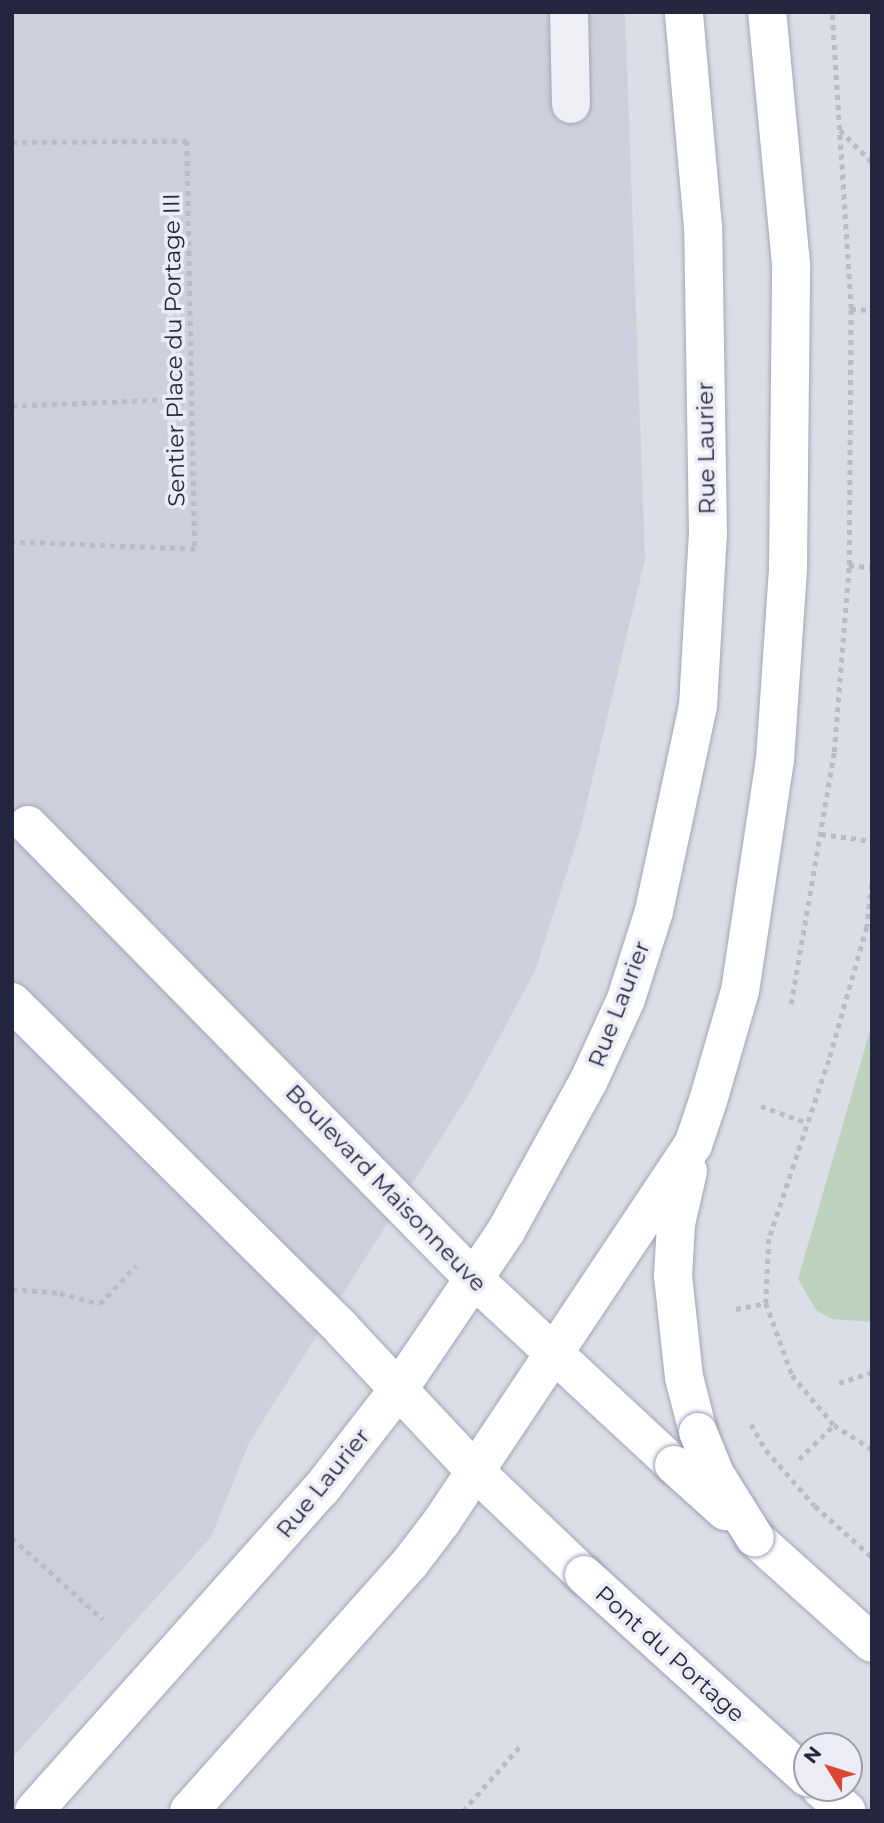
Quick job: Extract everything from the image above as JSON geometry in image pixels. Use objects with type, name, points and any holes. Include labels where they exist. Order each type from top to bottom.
[{"type":"main road","name":"Rue Laurier","points":[[34,1811],[313,1498],[398,1390],[475,1280],[566,1123],[604,1051],[626,999],[654,911],[698,706],[708,535],[703,227],[684,12]]},
{"type":"main road","points":[[767,12],[791,264],[785,610],[775,760],[740,991],[694,1145],[676,1224],[673,1276],[680,1349],[698,1432],[715,1474],[755,1538],[872,1643]]},
{"type":"main road","name":"Boulevard Maisonneuve","points":[[28,825],[475,1280],[553,1355],[755,1538]]},
{"type":"main road","points":[[12,1002],[398,1390],[475,1471]]},
{"type":"main road","points":[[189,1811],[410,1563],[694,1145]]},
{"type":"main road","name":"Pont du Portage","points":[[475,1471],[535,1530],[793,1764]]},
{"type":"lane","points":[[569,12],[571,104]]},
{"type":"path","points":[[839,129],[872,162]]},
{"type":"path","name":"Sentier Place du Portage III","points":[[12,142],[187,141],[195,549],[12,542]]},
{"type":"path","points":[[851,309],[872,310]]},
{"type":"path","points":[[12,406],[192,398]]},
{"type":"path","points":[[849,565],[872,568]]},
{"type":"path","points":[[821,834],[872,841]]},
{"type":"path","points":[[872,884],[867,927],[808,1123],[769,1239],[766,1303],[792,1375],[834,1425],[872,1449]]},
{"type":"path","points":[[761,1106],[808,1123]]},
{"type":"path","points":[[12,1289],[60,1293],[100,1304],[136,1265]]},
{"type":"path","points":[[736,1309],[766,1303]]},
{"type":"path","points":[[839,1383],[872,1372]]},
{"type":"path","points":[[747,1417],[765,1450],[815,1506],[872,1557]]},
{"type":"path","points":[[799,1459],[834,1425]]},
{"type":"path","points":[[12,1538],[103,1619]]},
{"type":"path","points":[[463,1811],[521,1745]]},
{"type":"shaded area","points":[[12,12],[625,12],[645,559],[580,831],[535,971],[470,1092],[249,1443],[211,1537],[12,1758]]},
{"type":"green space","points":[[872,1024],[872,1322],[832,1319],[816,1310],[798,1279]]}]
